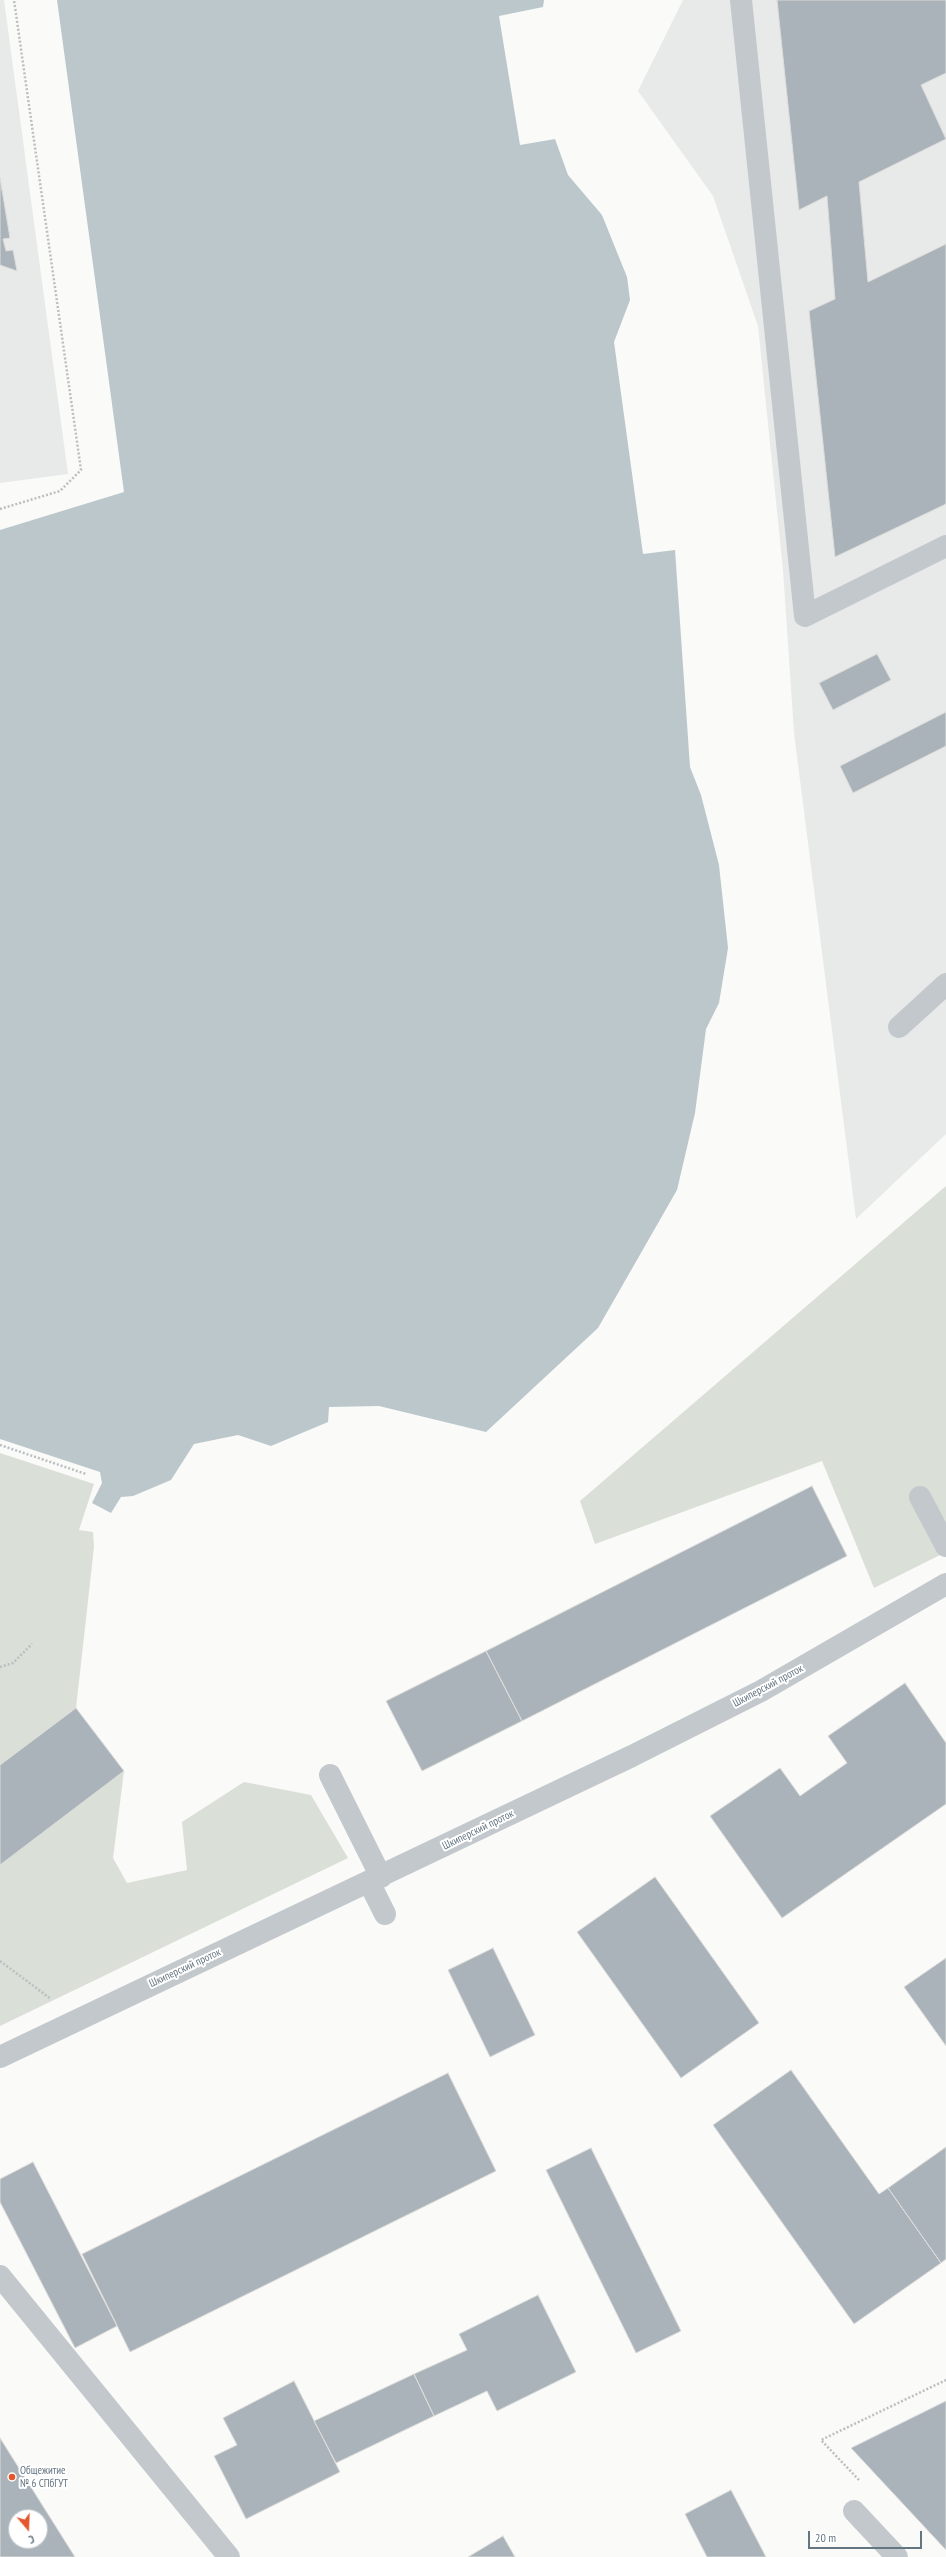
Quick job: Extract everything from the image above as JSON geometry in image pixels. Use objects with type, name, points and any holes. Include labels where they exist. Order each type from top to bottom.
[{"type":"street","points":[[741,0],[805,616],[946,546]]},
{"type":"street","points":[[899,1027],[946,984]]},
{"type":"street","points":[[920,1497],[946,1546]]},
{"type":"street","name":"Шкиперский проток","points":[[0,2057],[78,2018],[375,1880],[632,1756],[761,1691],[946,1584]]},
{"type":"street","points":[[330,1775],[375,1880],[385,1914]]},
{"type":"street","points":[[0,2276],[229,2557]]},
{"type":"street","points":[[854,2511],[897,2557]]},
{"type":"path","points":[[0,509],[60,491],[81,470],[14,0]]},
{"type":"path","points":[[0,1445],[86,1474]]},
{"type":"path","points":[[0,1667],[13,1663],[32,1644]]},
{"type":"path","points":[[863,2484],[821,2440],[946,2380]]},
{"type":"shaded area","points":[[0,0],[4,0],[68,474],[0,483]]},
{"type":"shaded area","points":[[57,0],[544,0],[543,7],[499,16],[520,145],[555,139],[568,175],[602,215],[627,277],[630,300],[614,342],[643,554],[675,550],[690,767],[701,795],[719,865],[728,948],[719,1003],[706,1029],[695,1113],[677,1190],[598,1328],[486,1432],[379,1406],[329,1407],[328,1422],[271,1446],[238,1435],[194,1444],[171,1480],[133,1496],[121,1497],[111,1513],[92,1503],[102,1483],[100,1472],[0,1439],[0,530],[124,492]]},
{"type":"shaded area","points":[[683,0],[946,0],[946,1134],[856,1219],[794,733],[783,570],[758,326],[713,196],[638,91]]},
{"type":"shaded area","points":[[946,1186],[946,1552],[874,1588],[822,1461],[595,1544],[580,1501]]},
{"type":"shaded area","points":[[0,1453],[94,1484],[79,1530],[93,1532],[94,1547],[76,1708],[0,1765]]},
{"type":"shaded area","points":[[124,1771],[113,1858],[127,1883],[187,1870],[182,1822],[244,1782],[311,1795],[348,1858],[0,2026],[0,1865]]},
{"type":"building","points":[[777,0],[946,0],[946,73],[921,85],[946,139],[859,182],[868,282],[946,244],[946,504],[835,557],[809,311],[835,299],[827,196],[799,210]]},
{"type":"building","points":[[0,178],[10,238],[3,239],[6,251],[13,250],[17,271],[0,265]]},
{"type":"building","points":[[877,654],[891,680],[833,710],[819,683]]},
{"type":"building","points":[[946,712],[946,746],[853,793],[840,766]]},
{"type":"building","points":[[812,1486],[847,1556],[522,1721],[486,1651]]},
{"type":"building","points":[[486,1651],[522,1721],[422,1771],[386,1701]]},
{"type":"building","points":[[905,1683],[946,1743],[946,1804],[782,1918],[710,1816],[780,1768],[800,1796],[847,1763],[828,1736]]},
{"type":"building","points":[[76,1708],[124,1771],[0,1865],[0,1765]]},
{"type":"building","points":[[655,1877],[759,2023],[681,2078],[577,1932]]},
{"type":"building","points":[[493,1948],[535,2035],[490,2057],[448,1970]]},
{"type":"building","points":[[946,1958],[946,2046],[904,1987]]},
{"type":"building","points":[[791,2070],[879,2194],[888,2188],[941,2263],[854,2324],[713,2125]]},
{"type":"building","points":[[448,2073],[496,2171],[130,2352],[82,2254]]},
{"type":"building","points":[[946,2147],[946,2259],[941,2263],[888,2188]]},
{"type":"building","points":[[591,2148],[681,2331],[636,2353],[546,2170]]},
{"type":"building","points":[[33,2162],[117,2326],[75,2348],[0,2202],[0,2179]]},
{"type":"building","points":[[538,2295],[576,2372],[497,2411],[487,2391],[434,2416],[414,2374],[467,2350],[459,2334]]},
{"type":"building","points":[[414,2374],[434,2416],[336,2463],[314,2421]]},
{"type":"building","points":[[294,2381],[340,2472],[246,2519],[214,2456],[237,2445],[223,2418]]},
{"type":"building","points":[[946,2401],[946,2550],[851,2448]]},
{"type":"building","name":"Общежитие № 6 СПбГУТ","points":[[0,2438],[45,2509],[8,2509],[8,2549],[48,2549],[48,2514],[75,2557],[0,2557]]},
{"type":"building","points":[[731,2490],[766,2557],[707,2557],[685,2514]]},
{"type":"building","points":[[503,2536],[515,2557],[468,2557]]},
{"type":"place","name":"Общежитие № 6 СПбГУТ","points":[[12,2477]]}]
